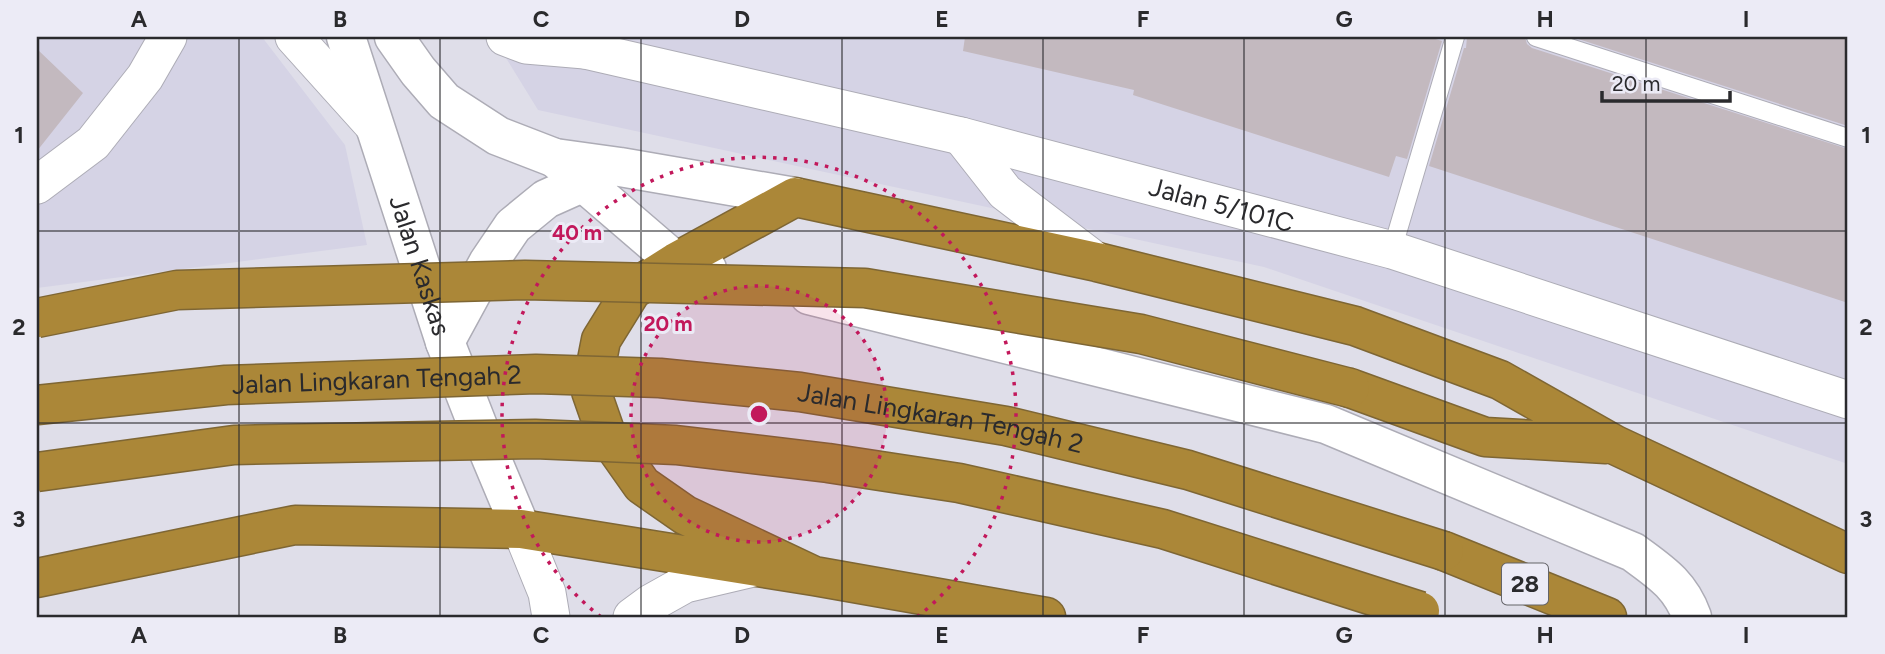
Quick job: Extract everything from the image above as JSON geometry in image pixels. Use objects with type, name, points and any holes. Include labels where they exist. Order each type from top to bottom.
[{"type":"highway","points":[[814,576],[685,515],[642,485],[606,434],[591,391],[601,340],[632,290],[795,197],[1097,262],[1355,326],[1500,380],[1615,445],[1848,554]]},
{"type":"highway","points":[[37,318],[177,290],[525,280],[865,288],[1141,334],[1350,388],[1485,437],[1615,445]]},
{"type":"highway","name":"Jalan Lingkaran Tengah 2","points":[[37,405],[226,385],[536,374],[660,379],[800,392],[1006,426],[1188,470],[1444,551],[1606,617]]},
{"type":"highway","points":[[37,472],[234,445],[535,439],[676,445],[828,463],[959,483],[1149,526],[1437,617]]},
{"type":"highway","points":[[37,578],[295,525],[521,529],[1046,617]]},
{"type":"street","points":[[37,185],[93,143],[145,77],[168,37]]},
{"type":"street","points":[[294,37],[375,127]]},
{"type":"street","name":"Jalan Kaskas","points":[[346,37],[445,342],[521,529]]},
{"type":"street","points":[[394,37],[444,101],[498,136],[569,171],[677,262],[1326,424],[1633,552],[1665,575],[1685,599],[1692,617]]},
{"type":"street","name":"Jalan 5/101C","points":[[505,37],[526,45],[575,43],[961,136],[1392,250],[1848,400]]},
{"type":"street","points":[[961,136],[1004,192],[1097,262]]},
{"type":"street","points":[[445,342],[488,263],[513,226],[546,199],[569,171],[620,167],[795,197]]},
{"type":"street","points":[[521,529],[547,593],[551,617]]},
{"type":"street","points":[[632,617],[650,603],[685,584],[753,568]]},
{"type":"lane","points":[[1392,250],[1455,37]]},
{"type":"lane","points":[[1536,37],[1848,138]]},
{"type":"shaded area","points":[[37,37],[262,37],[345,145],[367,245],[37,288]]},
{"type":"shaded area","points":[[493,37],[1848,37],[1848,464],[1264,267],[538,110]]},
{"type":"building","points":[[965,37],[1429,37],[1442,41],[1407,159],[1396,156],[1389,177],[1133,95],[1134,90],[963,51]]},
{"type":"building","points":[[1467,37],[1525,37],[1532,48],[1848,149],[1848,303],[1429,166],[1466,48]]},
{"type":"building","points":[[1572,37],[1848,37],[1848,126]]},
{"type":"building","points":[[37,49],[83,93],[37,151]]}]
